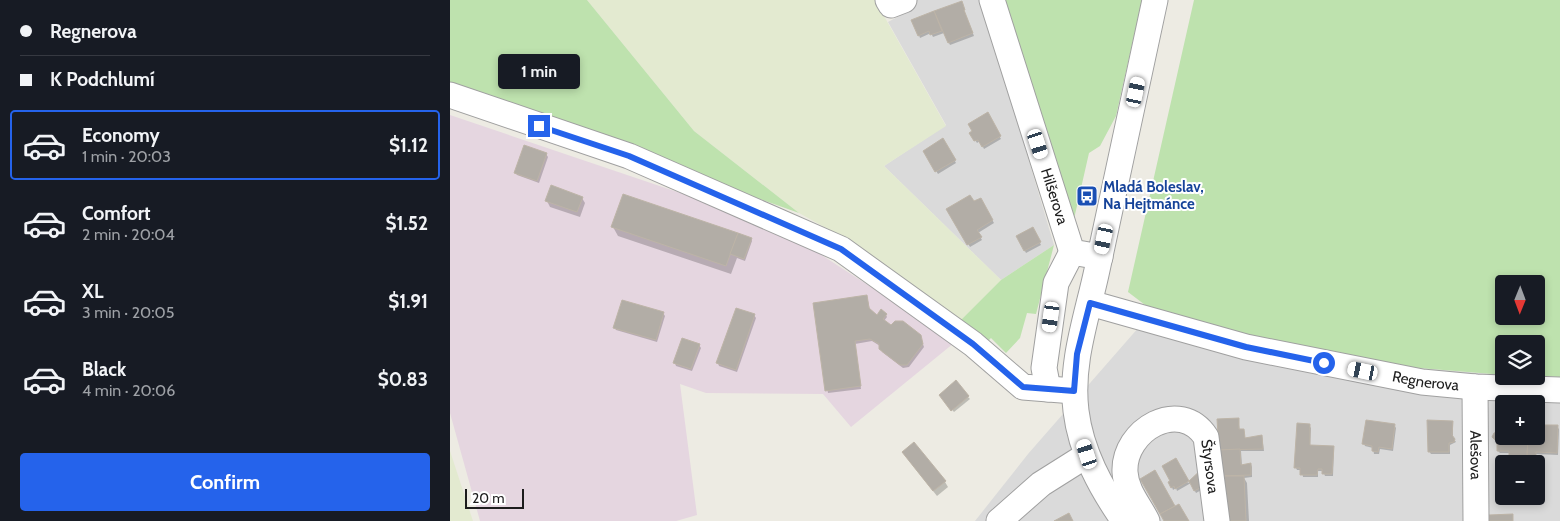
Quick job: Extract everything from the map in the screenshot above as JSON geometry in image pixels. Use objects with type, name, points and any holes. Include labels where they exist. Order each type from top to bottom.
[{"type":"street","name":"Hilšerova","points":[[992,0],[1072,252]]},
{"type":"street","points":[[1124,521],[1100,483],[1087,454],[1076,413],[1074,391],[1077,354],[1090,303],[1156,0]]},
{"type":"street","points":[[450,95],[629,156],[841,249],[973,344],[1023,387],[1074,391]]},
{"type":"street","points":[[1048,389],[1044,368],[1056,283],[1072,252],[1100,257]]},
{"type":"street","name":"Regnerova","points":[[1090,303],[1246,347],[1422,382],[1475,387],[1560,390]]},
{"type":"street","name":"Alešova","points":[[1475,387],[1476,521]]},
{"type":"street","name":"Štyrsova","points":[[1146,521],[1128,488],[1125,472],[1127,452],[1140,434],[1148,427],[1177,419],[1194,423],[1206,437],[1217,521]]},
{"type":"street","points":[[999,521],[1041,484],[1087,454]]},
{"type":"shaded area","points":[[895,0],[981,0],[1054,245],[1001,280],[884,166],[946,125],[888,22],[903,14]]},
{"type":"shaded area","points":[[450,115],[775,225],[954,343],[851,427],[823,394],[706,393],[680,384],[697,515],[676,521],[480,521],[450,413]]},
{"type":"shaded area","points":[[1153,311],[1407,367],[1495,374],[1495,385],[1545,385],[1545,377],[1560,377],[1560,521],[975,521],[1028,454]]},
{"type":"green space","points":[[450,0],[587,0],[694,131],[799,213],[450,88]]},
{"type":"green space","points":[[587,0],[875,0],[946,126],[884,166],[1001,280],[960,321],[846,239],[799,213],[694,131]]},
{"type":"green space","points":[[1001,0],[1142,0],[1116,116],[1100,146],[1089,153],[1074,219]]},
{"type":"green space","points":[[1194,0],[1560,0],[1560,377],[1545,376],[1545,335],[1495,335],[1495,374],[1407,367],[1308,350],[1153,311],[1128,292]]},
{"type":"green space","points":[[1054,245],[1036,314],[1027,313],[1020,338],[1006,353],[991,338],[985,344],[960,321],[1001,280]]},
{"type":"green space","points":[[450,451],[473,521],[450,521]]},
{"type":"building","points":[[962,1],[973,33],[948,43],[934,11]]},
{"type":"building","points":[[934,11],[942,31],[930,35],[929,31],[918,36],[911,20]]},
{"type":"building","points":[[988,112],[1001,136],[982,147],[978,140],[974,141],[969,133],[972,131],[968,124]]},
{"type":"building","points":[[943,138],[956,160],[935,172],[923,151]]},
{"type":"building","points":[[524,145],[547,153],[537,181],[514,173]]},
{"type":"building","points":[[551,185],[583,197],[577,212],[545,201]]},
{"type":"building","points":[[623,194],[738,233],[726,266],[611,227]]},
{"type":"building","points":[[970,195],[974,201],[981,198],[993,220],[977,230],[982,237],[967,245],[946,209]]},
{"type":"building","points":[[1033,227],[1041,242],[1024,251],[1016,236]]},
{"type":"building","points":[[738,233],[752,238],[744,259],[730,254]]},
{"type":"building","points":[[867,295],[869,308],[877,315],[881,309],[887,314],[883,319],[891,325],[895,321],[903,321],[921,335],[923,344],[907,365],[900,365],[879,349],[879,344],[870,339],[855,341],[861,386],[825,391],[813,303]]},
{"type":"building","points":[[622,300],[664,312],[656,340],[613,328]]},
{"type":"building","points":[[736,308],[755,314],[736,370],[716,363]]},
{"type":"building","points":[[682,338],[700,344],[691,369],[673,363]]},
{"type":"building","points":[[956,380],[969,396],[951,411],[939,395]]},
{"type":"building","points":[[1239,418],[1239,429],[1244,429],[1245,438],[1262,435],[1263,449],[1219,450],[1217,419]]},
{"type":"building","points":[[1366,420],[1395,424],[1392,449],[1379,447],[1378,452],[1372,451],[1372,446],[1362,444]]},
{"type":"building","points":[[1427,420],[1453,421],[1452,435],[1455,439],[1454,442],[1449,443],[1449,452],[1428,452]]},
{"type":"building","points":[[1297,423],[1310,424],[1310,445],[1334,446],[1332,474],[1322,474],[1322,469],[1318,469],[1317,475],[1300,475],[1300,468],[1294,468]]},
{"type":"building","points":[[1545,425],[1558,425],[1557,453],[1536,452],[1536,455],[1527,455],[1528,445],[1545,445]]},
{"type":"building","points":[[914,442],[946,481],[933,491],[902,452]]},
{"type":"building","points":[[1497,445],[1528,445],[1527,455],[1509,455],[1509,451],[1497,451]]},
{"type":"building","points":[[1240,449],[1241,465],[1251,463],[1251,475],[1220,476],[1219,450]]},
{"type":"building","points":[[1176,458],[1189,481],[1175,489],[1174,486],[1171,488],[1168,482],[1170,481],[1162,466]]},
{"type":"building","points":[[1203,468],[1204,486],[1194,491],[1189,481]]},
{"type":"building","points":[[1155,470],[1175,506],[1160,514],[1140,479]]},
{"type":"building","points":[[1220,476],[1244,476],[1246,521],[1222,521]]},
{"type":"building","points":[[1179,504],[1189,521],[1164,521],[1160,514]]},
{"type":"building","points":[[1069,513],[1073,521],[1054,521]]},
{"type":"building","points":[[1513,514],[1513,521],[1489,521],[1489,515]]},
{"type":"place","name":"Mladá Boleslav, Na Hejtmánce","points":[[1087,196]]},
{"type":"route","points":[[539,126],[629,156],[841,249],[973,344],[1023,387],[1074,391],[1077,354],[1090,303],[1246,347],[1324,363]]}]
